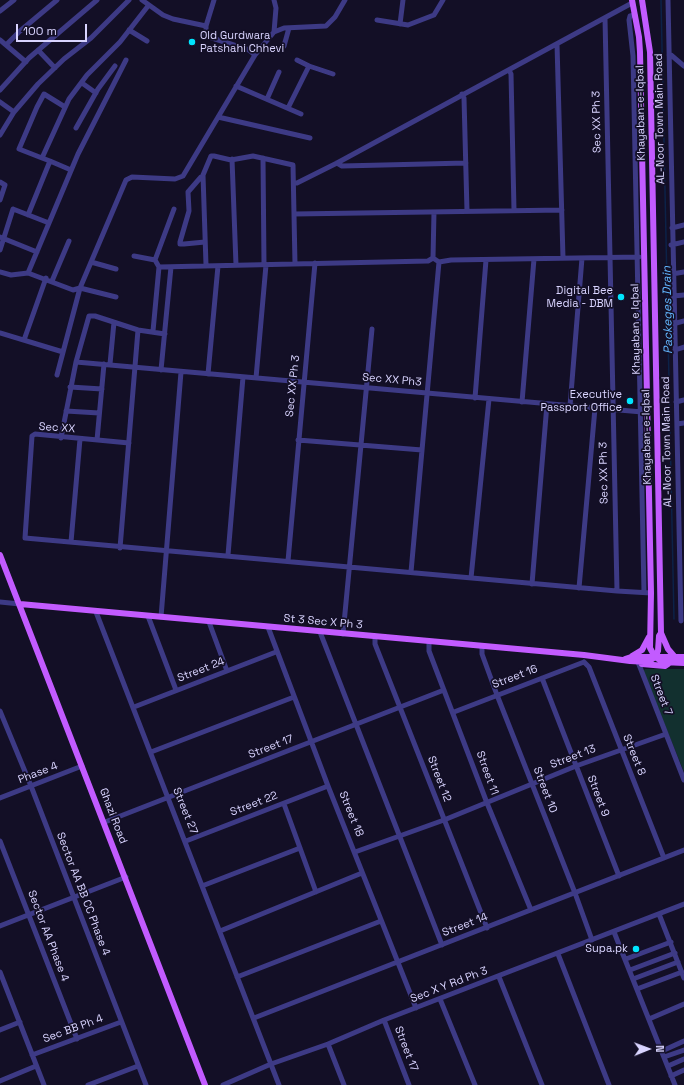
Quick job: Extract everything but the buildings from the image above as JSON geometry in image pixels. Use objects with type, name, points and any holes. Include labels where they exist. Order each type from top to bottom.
[{"type":"main road","name":"Khayaban-e-Iqbal","points":[[642,0],[650,52],[656,350],[661,633],[659,636],[658,651],[655,657]]},
{"type":"main road","name":"Khayaban e Iqbal","points":[[632,1],[640,52],[651,593],[650,633],[651,650],[655,657]]},
{"type":"main road","points":[[646,349],[656,350]]},
{"type":"main road","name":"Ghazi Road","points":[[0,555],[3,569],[20,604],[205,1085]]},
{"type":"main road","name":"St 3 Sec X Ph 3","points":[[20,604],[482,646],[584,659],[655,657]]},
{"type":"main road","points":[[628,658],[642,650],[650,633]]},
{"type":"main road","points":[[661,633],[668,649],[674,656]]},
{"type":"main road","points":[[655,657],[663,662],[684,663]]},
{"type":"main road","points":[[638,662],[650,661],[655,657],[684,657]]},
{"type":"main road","name":"St 3 Sec X Ph 3","points":[[628,658],[649,666],[665,666],[669,663]]},
{"type":"street","points":[[0,11],[14,0]]},
{"type":"street","points":[[6,45],[20,31],[57,0]]},
{"type":"street","points":[[0,90],[38,50],[97,0]]},
{"type":"street","points":[[0,135],[14,112],[55,68],[91,38],[129,0]]},
{"type":"street","points":[[142,0],[148,6],[173,19],[206,26]]},
{"type":"street","points":[[214,0],[206,26],[206,36],[248,50],[255,55]]},
{"type":"street","points":[[57,375],[80,288],[128,178],[179,179],[184,176],[255,55],[274,32],[276,8],[274,0]]},
{"type":"street","points":[[274,32],[289,28],[326,26],[335,17],[345,0]]},
{"type":"street","points":[[400,24],[403,0]]},
{"type":"street","points":[[377,20],[408,25],[434,15],[443,0]]},
{"type":"street","name":"AL-Noor Town Main Road","points":[[668,0],[672,228],[671,245],[677,424],[681,621]]},
{"type":"street","points":[[294,183],[297,183],[337,162],[558,44],[632,1]]},
{"type":"street","points":[[42,158],[65,108],[82,82],[129,30],[148,6]]},
{"type":"street","points":[[635,15],[630,16],[629,20],[633,56],[644,592]]},
{"type":"street","name":"Sec XX Ph 3","points":[[605,18],[617,591]]},
{"type":"street","points":[[284,46],[289,28]]},
{"type":"street","points":[[129,30],[147,41]]},
{"type":"street","points":[[0,40],[26,62]]},
{"type":"street","points":[[558,44],[563,258]]},
{"type":"street","points":[[38,50],[55,68]]},
{"type":"street","points":[[669,55],[684,66]]},
{"type":"street","points":[[28,273],[71,170],[126,60]]},
{"type":"street","points":[[297,60],[309,66],[333,74]]},
{"type":"street","points":[[76,128],[96,93],[116,66]]},
{"type":"street","points":[[288,108],[309,66]]},
{"type":"street","points":[[509,70],[511,74],[514,210]]},
{"type":"street","points":[[267,99],[279,72]]},
{"type":"street","points":[[82,82],[96,93]]},
{"type":"street","points":[[236,86],[301,114]]},
{"type":"street","points":[[65,108],[44,94],[19,149],[71,170]]},
{"type":"street","points":[[462,94],[464,98],[467,211]]},
{"type":"street","points":[[0,102],[14,112]]},
{"type":"street","points":[[218,118],[310,138]]},
{"type":"street","points":[[206,265],[203,177],[211,156],[232,159],[248,156],[291,163],[293,167],[294,183],[295,264]]},
{"type":"street","points":[[256,378],[265,265],[263,158]]},
{"type":"street","points":[[232,159],[236,265]]},
{"type":"street","points":[[28,215],[50,162]]},
{"type":"street","points":[[337,162],[342,166],[466,163]]},
{"type":"street","points":[[203,177],[188,192],[189,211],[186,228],[180,244],[205,242]]},
{"type":"street","points":[[0,182],[5,185],[0,200]]},
{"type":"street","points":[[0,250],[2,238],[13,209],[49,223]]},
{"type":"street","points":[[155,260],[174,209]]},
{"type":"street","points":[[294,214],[562,210]]},
{"type":"street","points":[[433,258],[434,212]]},
{"type":"street","points":[[672,228],[684,225]]},
{"type":"street","points":[[2,238],[37,252]]},
{"type":"street","points":[[52,281],[69,241]]},
{"type":"street","points":[[671,245],[684,242]]},
{"type":"street","points":[[134,256],[155,260],[159,267],[153,331]]},
{"type":"street","points":[[433,258],[439,262],[446,260],[644,257]]},
{"type":"street","points":[[159,267],[428,261],[433,258]]},
{"type":"street","points":[[570,406],[582,258]]},
{"type":"street","points":[[522,402],[534,259]]},
{"type":"street","points":[[475,398],[486,260]]},
{"type":"street","points":[[91,262],[116,269]]},
{"type":"street","points":[[411,572],[439,262]]},
{"type":"street","name":"Sec XX Ph 3","points":[[288,561],[315,263]]},
{"type":"street","points":[[208,374],[218,266]]},
{"type":"street","points":[[161,370],[171,267]]},
{"type":"street","points":[[0,272],[11,275],[28,273],[46,278],[73,290],[80,288],[116,297]]},
{"type":"street","points":[[672,274],[684,272]]},
{"type":"street","points":[[24,340],[46,278]]},
{"type":"street","points":[[673,296],[684,295]]},
{"type":"street","points":[[61,438],[70,387],[89,316],[95,316],[138,330],[153,331],[165,334]]},
{"type":"street","points":[[674,324],[684,321]]},
{"type":"street","points":[[110,364],[114,322]]},
{"type":"street","points":[[343,634],[372,329]]},
{"type":"street","points":[[120,548],[138,330]]},
{"type":"street","points":[[0,333],[64,352]]},
{"type":"street","points":[[675,350],[684,348]]},
{"type":"street","name":"Sec XX Ph3","points":[[76,362],[647,412]]},
{"type":"street","points":[[97,440],[104,364]]},
{"type":"street","points":[[161,617],[181,372]]},
{"type":"street","points":[[228,555],[243,377]]},
{"type":"street","points":[[70,387],[102,388]]},
{"type":"street","points":[[471,578],[488,399]]},
{"type":"street","points":[[676,402],[684,400]]},
{"type":"street","points":[[532,584],[547,404]]},
{"type":"street","name":"Sec XX Ph 3","points":[[579,588],[595,408]]},
{"type":"street","points":[[66,411],[99,413]]},
{"type":"street","points":[[677,424],[684,424]]},
{"type":"street","name":"Sec XX","points":[[35,434],[80,439],[71,542],[25,538],[24,534],[32,436],[35,434]]},
{"type":"street","points":[[80,439],[129,443]]},
{"type":"street","points":[[298,440],[422,450]]},
{"type":"street","points":[[678,517],[684,517]]},
{"type":"street","points":[[71,542],[120,548],[228,555],[532,584],[651,593]]},
{"type":"street","points":[[0,602],[20,604]]},
{"type":"street","name":"Street 27","points":[[96,612],[152,752],[279,1085]]},
{"type":"street","points":[[148,616],[176,690]]},
{"type":"street","points":[[209,622],[227,670]]},
{"type":"street","name":"Street 18","points":[[268,627],[276,652],[328,786],[416,1008]]},
{"type":"street","points":[[320,632],[442,945]]},
{"type":"street","name":"Street 12","points":[[375,636],[375,644],[487,928]]},
{"type":"street","name":"Street 11","points":[[429,641],[429,651],[454,712],[487,803],[531,910]]},
{"type":"street","name":"Street 10","points":[[482,646],[482,654],[497,695],[592,940]]},
{"type":"street","name":"Street 24","points":[[134,707],[276,652]]},
{"type":"street","name":"Street 16","points":[[454,712],[542,678],[584,659]]},
{"type":"street","name":"Street 8","points":[[584,659],[589,667],[664,858]]},
{"type":"street","name":"Street 7","points":[[638,662],[684,780]]},
{"type":"street","name":"Street 9","points":[[542,678],[619,876]]},
{"type":"street","name":"Street 17","points":[[104,822],[444,690]]},
{"type":"street","points":[[152,752],[294,697]]},
{"type":"street","name":"Sector AA BB CC Phase 4","points":[[0,711],[31,786],[146,1085]]},
{"type":"street","name":"Street 13","points":[[355,852],[444,820],[576,766],[666,734]]},
{"type":"street","name":"Phase 4","points":[[0,798],[82,766]]},
{"type":"street","name":"Street 22","points":[[186,841],[328,786]]},
{"type":"street","points":[[284,804],[316,892]]},
{"type":"street","name":"Sector AA Phase 4","points":[[0,840],[77,1039]]},
{"type":"street","points":[[202,886],[300,848]]},
{"type":"street","name":"Street 14","points":[[254,1018],[684,850]]},
{"type":"street","points":[[220,931],[362,873]]},
{"type":"street","points":[[0,926],[126,877]]},
{"type":"street","name":"Sec X Y Rd Ph 3","points":[[222,1085],[271,1064],[328,1044],[384,1020],[499,977],[684,904]]},
{"type":"street","points":[[659,914],[684,978]]},
{"type":"street","points":[[237,977],[381,922]]},
{"type":"street","points":[[614,932],[675,1085]]},
{"type":"street","points":[[626,959],[671,942]]},
{"type":"street","points":[[630,970],[675,953]]},
{"type":"street","points":[[558,954],[608,1085]]},
{"type":"street","points":[[633,979],[678,962]]},
{"type":"street","points":[[0,972],[1,978],[20,1022],[44,1085]]},
{"type":"street","points":[[637,989],[682,972]]},
{"type":"street","points":[[499,977],[542,1085]]},
{"type":"street","points":[[440,999],[475,1085]]},
{"type":"street","points":[[649,1019],[684,1004]]},
{"type":"street","name":"Street 17","points":[[384,1020],[409,1085]]},
{"type":"street","points":[[0,1030],[20,1022]]},
{"type":"street","name":"Sec BB Ph 4","points":[[32,1055],[121,1022]]},
{"type":"street","points":[[662,1051],[684,1041]]},
{"type":"street","points":[[328,1044],[344,1085]]},
{"type":"street","points":[[664,1057],[684,1050]]},
{"type":"street","points":[[668,1066],[684,1060]]},
{"type":"street","points":[[0,1081],[36,1066]]},
{"type":"street","points":[[88,1085],[138,1066]]},
{"type":"street","points":[[671,1076],[684,1070]]},
{"type":"green space","points":[[645,669],[684,669],[684,772],[643,671]]},
{"type":"waterway","name":"Packeges Drain","points":[[661,0],[674,619]]},
{"type":"place","name":"Old Gurdwara Patshahi Chhevi","points":[[192,42]]},
{"type":"place","name":"Digital Bee Media - DBM","points":[[621,297]]},
{"type":"place","name":"Executive Passport Office","points":[[630,401]]},
{"type":"place","name":"Supa.pk","points":[[636,949]]}]
